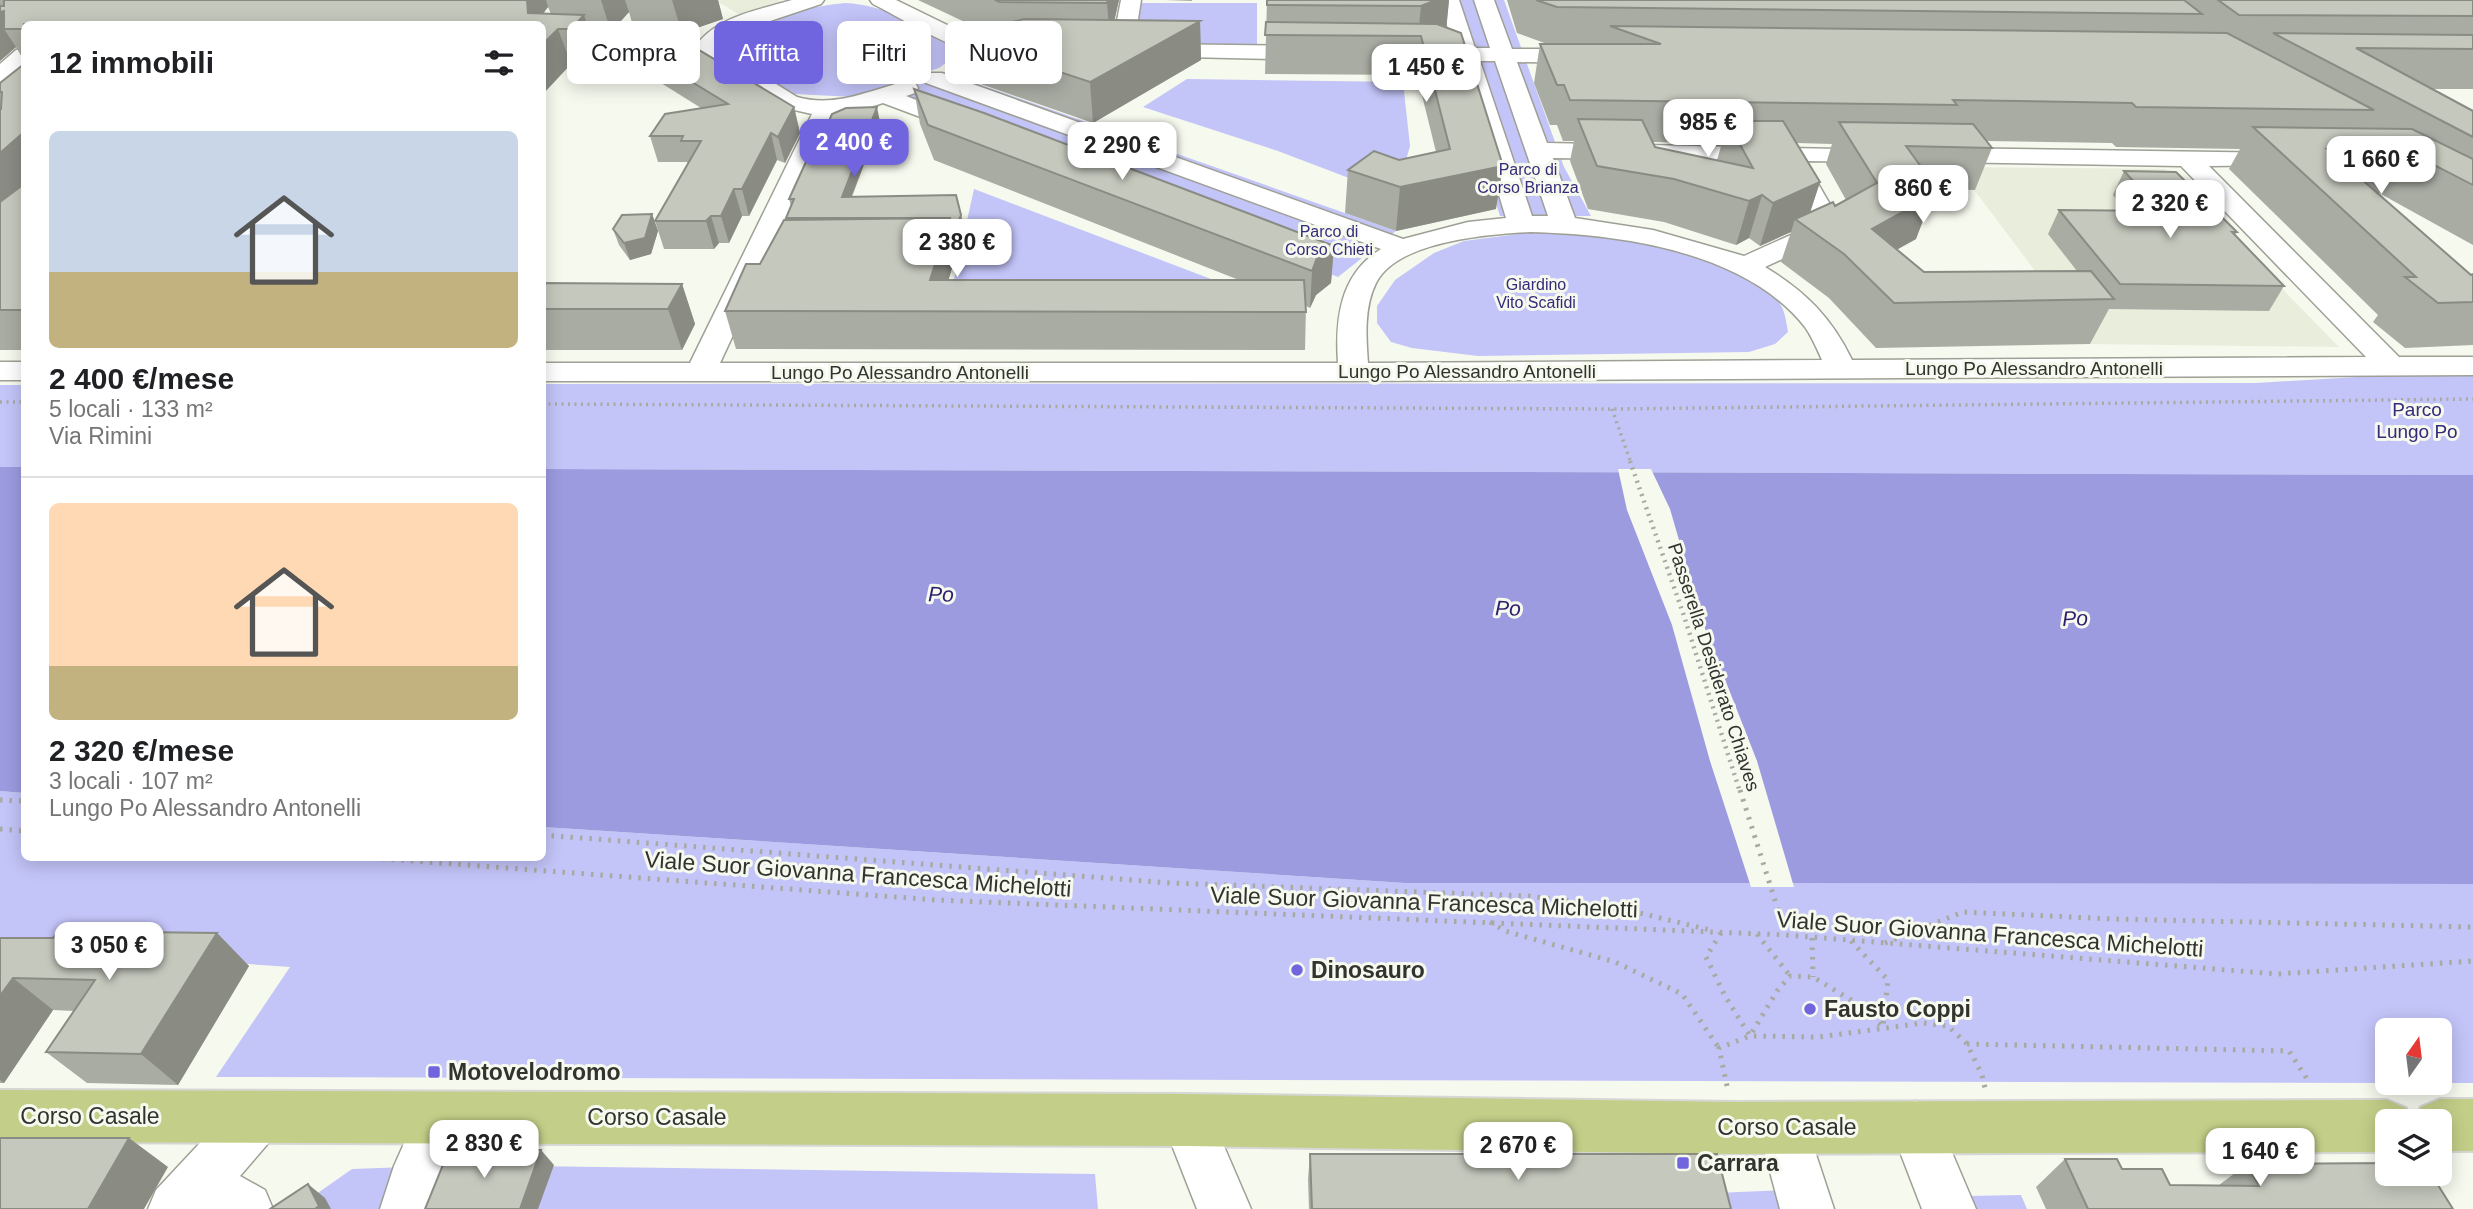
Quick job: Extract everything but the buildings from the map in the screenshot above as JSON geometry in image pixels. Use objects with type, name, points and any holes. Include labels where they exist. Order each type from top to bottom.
[{"type":"main road","name":"Corso Casale","points":[[0,1116],[1187,1120],[1759,1128],[2375,1126]]},
{"type":"main road","points":[[2452,1125],[2473,1125]]},
{"type":"street","points":[[880,0],[945,32]]},
{"type":"street","points":[[1122,51],[1131,0]]},
{"type":"street","points":[[1449,0],[1521,224]]},
{"type":"street","points":[[1485,0],[1563,224]]},
{"type":"street","points":[[801,2],[740,15],[706,42],[705,48],[716,58],[789,102],[827,108],[847,107],[886,96],[945,73]]},
{"type":"street","points":[[546,31],[706,42]]},
{"type":"street","points":[[1096,50],[1344,53]]},
{"type":"street","points":[[1399,54],[1613,56]]},
{"type":"street","points":[[0,75],[21,58]]},
{"type":"street","points":[[934,78],[1403,248]]},
{"type":"street","points":[[886,96],[990,137]]},
{"type":"street","points":[[701,372],[827,108]]},
{"type":"street","points":[[1537,150],[2310,160]]},
{"type":"street","points":[[1744,266],[1830,226],[1788,153]]},
{"type":"street","points":[[2188,159],[2391,366]]},
{"type":"street","points":[[1354,372],[1351,342],[1354,279],[1403,248],[1458,232],[1521,224],[1563,224],[1655,238],[1744,266],[1785,294],[1819,326],[1840,369]]},
{"type":"street","points":[[761,246],[788,246]]},
{"type":"street","name":"Lungo Po Alessandro Antonelli","points":[[546,372],[1354,372],[2473,366]]},
{"type":"street","points":[[0,371],[21,371]]},
{"type":"street","points":[[246,1209],[187,1196],[259,1116]]},
{"type":"street","points":[[407,1209],[420,1166],[441,1118]]},
{"type":"street","points":[[1187,1120],[1224,1209]]},
{"type":"street","points":[[1915,1126],[1949,1209]]},
{"type":"street","points":[[1759,1128],[1807,1209]]},
{"type":"path","points":[[546,404],[1612,409],[2473,399]]},
{"type":"path","points":[[0,402],[21,402]]},
{"type":"path","name":"Passerella Desiderato Chiaves","points":[[1612,409],[1683,613],[1786,935]]},
{"type":"path","points":[[0,800],[21,801]]},
{"type":"path","points":[[0,829],[21,831]]},
{"type":"path","points":[[546,835],[1171,883],[1528,896],[1611,906],[1721,933],[1706,957],[1725,996],[1750,1036]]},
{"type":"path","name":"Viale Suor Giovanna Francesca Michelotti","points":[[413,861],[936,900],[1786,935],[2277,974],[2473,961]]},
{"type":"path","points":[[1885,944],[1963,912],[2113,919],[2473,927]]},
{"type":"path","points":[[1489,922],[1505,931],[1615,962],[1682,994],[1720,1048],[1759,1128]]},
{"type":"path","points":[[1758,934],[1790,976]]},
{"type":"path","points":[[1812,938],[1813,977]]},
{"type":"path","points":[[1850,941],[1888,980],[1883,1027]]},
{"type":"path","points":[[1750,1036],[1777,991],[1790,976]]},
{"type":"path","points":[[1790,976],[1813,977],[1851,1000],[1883,1027]]},
{"type":"path","points":[[1720,1048],[1750,1036],[1819,1037],[1923,1023],[1948,1026],[1968,1044],[1982,1075],[1992,1127]]},
{"type":"path","points":[[1968,1044],[2289,1051],[2307,1079]]},
{"type":"shaded area","points":[[715,0],[778,0],[783,2],[740,15]]},
{"type":"shaded area","points":[[1957,167],[2165,169],[2339,347],[2090,344]]},
{"type":"green space","name":"Parco di Corso Brianza","points":[[1433,0],[1504,0],[1564,167],[1591,216],[1500,216]]},
{"type":"green space","points":[[845,3],[859,5],[911,21],[837,21],[837,84],[892,84],[853,97],[795,94],[778,84],[823,84],[823,21],[767,21],[816,7]]},
{"type":"green space","points":[[1138,3],[1257,3],[1257,44],[1131,45]]},
{"type":"green space","points":[[931,32],[945,41],[945,64],[931,71]]},
{"type":"green space","name":"Parco di Corso Chieti","points":[[945,74],[945,84],[978,84],[1396,231],[1338,277],[885,96],[917,84],[931,84],[931,79]]},
{"type":"green space","points":[[1187,79],[1403,82],[1410,146],[1406,160],[1362,183],[1278,151],[1143,107]]},
{"type":"green space","points":[[974,189],[1240,290],[949,302]]},
{"type":"green space","name":"Giardino Vito Scafidi","points":[[1534,232],[1588,235],[1644,243],[1723,268],[1772,295],[1782,308],[1788,332],[1775,344],[1749,352],[1478,356],[1412,348],[1391,342],[1377,323],[1377,306],[1395,280],[1434,253],[1464,241]]},
{"type":"green space","name":"Parco Lungo Po","points":[[2473,370],[2473,475],[546,469],[546,384],[2256,383]]},
{"type":"green space","points":[[0,385],[21,385],[21,467],[0,467]]},
{"type":"green space","points":[[0,791],[21,793],[21,861],[546,861],[546,827],[1405,883],[2473,884],[2473,1083],[2452,1083],[2452,1018],[2375,1018],[2375,1083],[216,1077],[290,967],[0,946]]},
{"type":"green space","points":[[463,1165],[1095,1174],[1098,1209],[295,1209],[352,1169]]},
{"type":"green space","points":[[1786,1190],[1791,1209],[1720,1209],[1716,1193]]},
{"type":"green space","points":[[2021,1195],[2027,1209],[1972,1209],[1967,1196]]},
{"type":"water","points":[[0,467],[21,467],[21,793],[0,791]]},
{"type":"water","name":"Po","points":[[546,469],[2473,475],[2473,884],[1405,883],[546,827]]},
{"type":"pier","points":[[1618,469],[1651,469],[1670,509],[1704,626],[1757,761],[1794,887],[1751,887],[1710,761],[1672,625],[1627,510]]},
{"type":"place","name":"Dinosauro","points":[[1297,970]]},
{"type":"place","name":"Fausto Coppi","points":[[1810,1009]]},
{"type":"place","name":"Motovelodromo","points":[[434,1072]]},
{"type":"place","name":"Carrara","points":[[1683,1163]]}]
